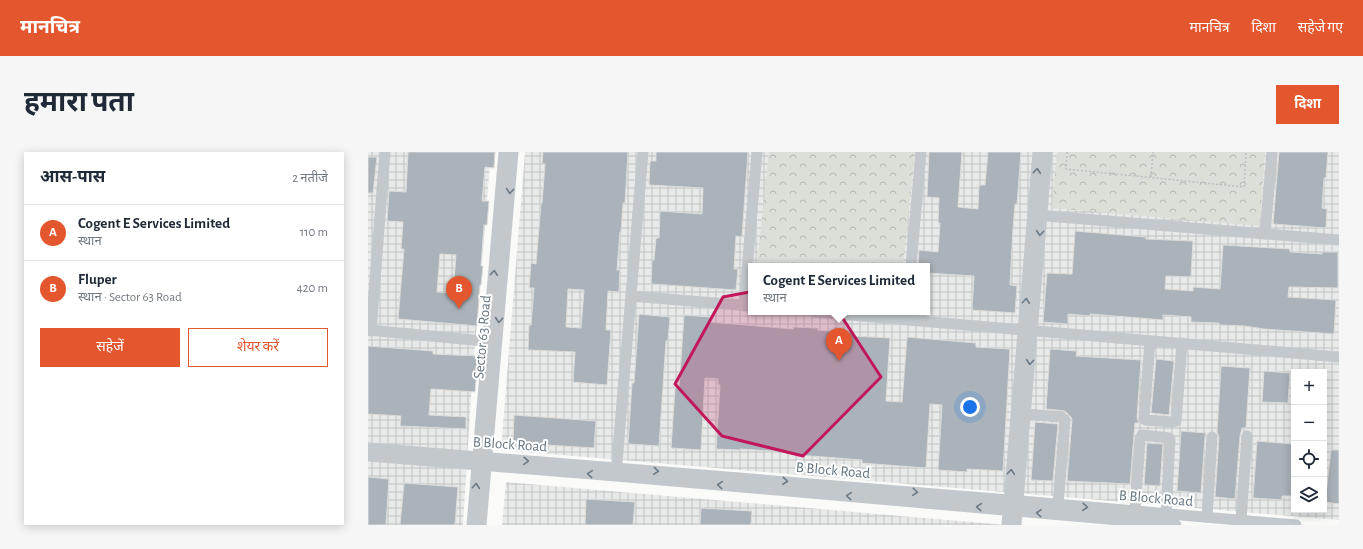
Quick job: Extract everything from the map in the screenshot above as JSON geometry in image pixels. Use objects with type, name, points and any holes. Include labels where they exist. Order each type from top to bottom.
[{"type":"street","points":[[385,152],[373,230],[369,331],[492,342]]},
{"type":"street","name":"Sector 63 Road","points":[[481,525],[482,462],[492,342],[504,152]]},
{"type":"street","name":"Sector 63 Road","points":[[492,342],[513,152]]},
{"type":"street","points":[[616,472],[643,152]]},
{"type":"street","points":[[751,263],[757,152]]},
{"type":"street","points":[[911,263],[921,152]]},
{"type":"street","points":[[1016,525],[1013,505],[1037,215],[1038,152]]},
{"type":"street","points":[[1037,215],[1047,152]]},
{"type":"street","points":[[1265,234],[1272,152]]},
{"type":"street","points":[[1037,215],[1339,240]]},
{"type":"street","points":[[631,296],[748,306]]},
{"type":"street","points":[[884,315],[907,316],[1028,330],[1339,357]]},
{"type":"street","points":[[1007,525],[1013,505],[1026,414],[1028,330]]},
{"type":"street","points":[[1150,341],[1144,418],[1150,421],[1176,421],[1182,344]]},
{"type":"street","points":[[1026,414],[1060,417],[1065,420],[1058,504]]},
{"type":"street","points":[[1135,511],[1141,437],[1142,435],[1169,438],[1171,441],[1162,519]]},
{"type":"street","points":[[1241,520],[1247,436]]},
{"type":"street","points":[[1207,517],[1212,437]]},
{"type":"street","name":"B Block Road","points":[[368,448],[482,462]]},
{"type":"street","name":"B Block Road","points":[[368,456],[482,462],[616,472],[1162,519],[1207,517],[1296,525]]},
{"type":"street","name":"Sector 63 Road","points":[[472,525],[482,462]]},
{"type":"street","name":"B Block Road","points":[[1013,505],[1058,504],[1135,511],[1176,525]]},
{"type":"path","points":[[1067,152],[1066,169],[1244,187],[1246,152]]},
{"type":"path","points":[[1151,177],[1153,152]]},
{"type":"highlighted area","points":[[786,285],[838,311],[881,377],[803,456],[722,436],[675,384],[723,297]]},
{"type":"shaded area","points":[[368,152],[491,152],[472,382],[463,525],[368,525]]},
{"type":"shaded area","points":[[525,152],[1339,152],[1339,520],[501,450]]},
{"type":"shaded area","points":[[506,482],[1006,525],[502,525]]},
{"type":"green space","points":[[769,152],[915,152],[903,263],[757,263]]},
{"type":"green space","points":[[1057,152],[1265,152],[1260,226],[1052,208]]},
{"type":"building","points":[[408,152],[495,152],[494,168],[485,167],[482,201],[489,201],[487,225],[484,225],[481,266],[483,266],[477,326],[398,319],[404,249],[401,249],[403,222],[387,221],[389,191],[406,192]],"holes":[[[440,254],[456,255],[453,293],[437,292]]]},
{"type":"building","points":[[543,152],[628,152],[625,203],[623,203],[617,270],[620,270],[619,292],[608,291],[606,330],[611,330],[607,385],[573,382],[575,352],[528,350],[529,325],[531,325],[534,288],[529,288],[531,263],[536,264],[545,164],[542,164]],"holes":[[[568,289],[584,290],[581,328],[566,327]]]},
{"type":"building","points":[[656,152],[748,152],[742,237],[736,236],[734,269],[738,269],[736,290],[651,284],[652,260],[654,260],[656,238],[659,238],[660,211],[702,214],[703,188],[649,185],[650,161],[656,161]]},
{"type":"building","points":[[929,152],[962,152],[958,207],[978,209],[979,185],[985,185],[988,152],[1021,152],[1017,205],[1015,204],[1010,285],[1017,286],[1015,313],[972,310],[974,276],[930,273],[930,263],[918,263],[919,250],[938,252],[940,223],[938,223],[939,198],[927,197]]},
{"type":"building","points":[[1279,152],[1328,152],[1326,178],[1324,178],[1322,208],[1327,209],[1326,228],[1273,224]]},
{"type":"building","points":[[368,157],[377,157],[373,193],[368,193]]},
{"type":"building","points":[[1075,231],[1146,237],[1146,239],[1193,241],[1191,277],[1166,276],[1165,289],[1193,291],[1193,287],[1220,289],[1223,245],[1290,249],[1290,252],[1322,254],[1322,252],[1338,252],[1338,288],[1289,287],[1288,297],[1336,300],[1334,334],[1219,325],[1219,323],[1191,322],[1191,317],[1163,315],[1163,320],[1090,314],[1090,316],[1068,314],[1068,324],[1043,322],[1047,273],[1072,274]]},
{"type":"building","points":[[639,314],[670,317],[668,341],[666,341],[659,446],[628,444]]},
{"type":"building","points":[[684,315],[711,317],[710,322],[793,329],[793,327],[818,328],[818,330],[854,333],[854,336],[890,338],[886,401],[902,402],[907,337],[976,343],[976,347],[1010,349],[1003,471],[967,469],[967,472],[938,470],[942,405],[930,404],[926,468],[862,463],[862,460],[786,454],[787,452],[716,449],[720,385],[718,385],[718,379],[705,378],[701,450],[671,448],[675,388],[679,388]]},
{"type":"building","points":[[368,346],[433,351],[433,354],[478,356],[475,392],[431,389],[429,415],[466,417],[466,429],[400,426],[401,416],[368,414]]},
{"type":"building","points":[[1050,349],[1077,351],[1076,356],[1141,360],[1137,418],[1139,423],[1135,423],[1130,484],[1067,481],[1072,420],[1065,411],[1046,409]]},
{"type":"building","points":[[1156,359],[1174,361],[1169,415],[1151,413]]},
{"type":"building","points":[[1221,366],[1250,368],[1246,428],[1242,428],[1240,436],[1235,499],[1215,497],[1219,437],[1217,432]]},
{"type":"building","points":[[1264,371],[1290,373],[1288,403],[1262,402]]},
{"type":"building","points":[[514,415],[596,421],[594,448],[513,443]]},
{"type":"building","points":[[1035,422],[1058,424],[1053,481],[1031,480]]},
{"type":"building","points":[[1181,431],[1206,433],[1201,493],[1177,491]]},
{"type":"building","points":[[1257,441],[1291,444],[1291,496],[1282,496],[1282,500],[1253,498]]},
{"type":"building","points":[[1147,443],[1163,444],[1160,486],[1144,485]]},
{"type":"building","points":[[1331,450],[1339,450],[1339,504],[1327,502],[1327,485]]},
{"type":"building","points":[[368,477],[389,479],[386,525],[368,525]]},
{"type":"building","points":[[404,483],[458,487],[455,525],[400,525]]},
{"type":"building","points":[[586,499],[635,502],[633,525],[585,525]]},
{"type":"building","points":[[701,508],[752,511],[751,525],[700,525]]},
{"type":"place","name":"Fluper","points":[[459,309]]},
{"type":"place","name":"Cogent E Services Limited","points":[[839,361]]}]
